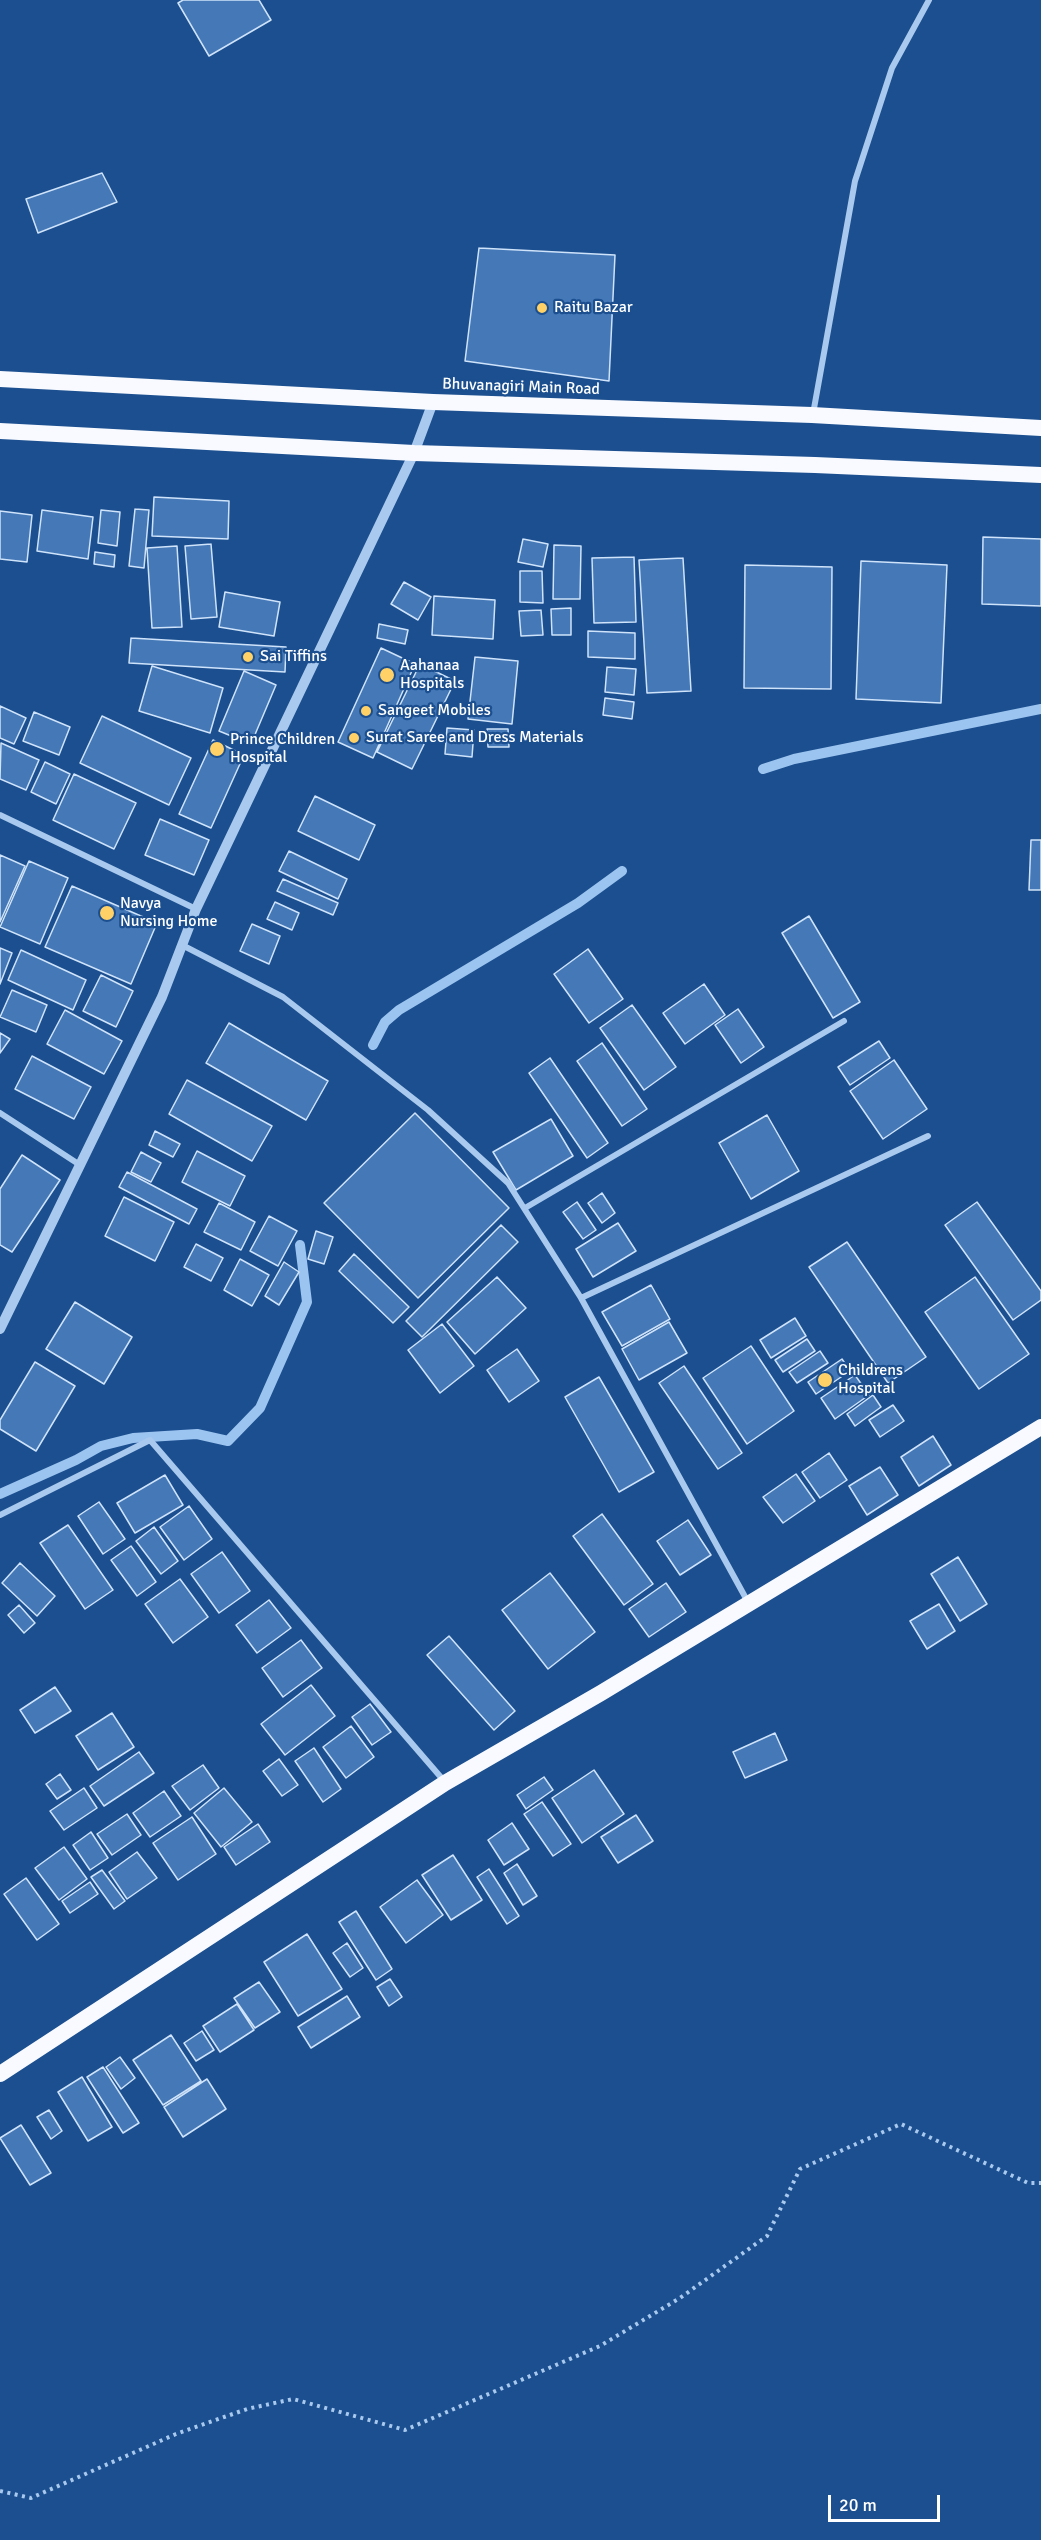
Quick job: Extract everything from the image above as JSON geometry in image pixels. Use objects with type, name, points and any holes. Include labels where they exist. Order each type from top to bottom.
[{"type":"highway","name":"Bhuvanagiri Main Road","points":[[0,379],[433,402],[812,415],[1041,428]]},
{"type":"highway","points":[[0,431],[414,453],[815,465],[1041,475]]},
{"type":"highway","points":[[0,2074],[445,1783],[749,1604],[1041,1427]]},
{"type":"street","points":[[812,415],[855,181],[892,68],[928,0]]},
{"type":"street","points":[[0,1329],[162,997],[196,909],[414,453],[433,402]]},
{"type":"street","points":[[0,815],[196,909]]},
{"type":"street","points":[[182,945],[284,998],[428,1110],[508,1183],[581,1298],[749,1604]]},
{"type":"street","points":[[525,1208],[844,1021]]},
{"type":"street","points":[[0,1113],[80,1165]]},
{"type":"street","points":[[581,1298],[928,1136]]},
{"type":"street","points":[[0,1515],[150,1440],[445,1783]]},
{"type":"path","points":[[0,2491],[31,2498],[176,2434],[248,2409],[293,2399],[405,2430],[600,2346],[680,2298],[767,2236],[800,2169],[900,2124],[1028,2183],[1041,2183]]},
{"type":"building","points":[[183,0],[259,0],[271,20],[209,56],[178,3]]},
{"type":"building","points":[[102,173],[117,202],[38,233],[26,199]]},
{"type":"building","name":"Raitu Bazar","points":[[479,248],[615,255],[609,381],[465,361]]},
{"type":"building","points":[[154,497],[229,501],[228,539],[152,536]]},
{"type":"building","points":[[135,509],[149,510],[144,568],[129,566]]},
{"type":"building","points":[[42,510],[93,517],[88,559],[37,551]]},
{"type":"building","points":[[101,510],[120,512],[117,546],[98,543]]},
{"type":"building","points":[[0,511],[32,515],[27,562],[0,559]]},
{"type":"building","points":[[983,537],[1041,539],[1041,606],[982,604]]},
{"type":"building","points":[[523,539],[548,544],[543,567],[518,562]]},
{"type":"building","points":[[211,544],[217,617],[191,619],[185,546]]},
{"type":"building","points":[[554,545],[581,546],[580,599],[553,599]]},
{"type":"building","points":[[177,546],[182,627],[152,628],[147,548]]},
{"type":"building","points":[[95,552],[115,555],[114,567],[94,564]]},
{"type":"building","points":[[634,557],[636,622],[594,623],[592,558]]},
{"type":"building","points":[[683,558],[691,691],[647,693],[639,560]]},
{"type":"building","points":[[861,561],[947,565],[941,703],[856,699]]},
{"type":"building","points":[[745,565],[832,567],[831,689],[744,688]]},
{"type":"building","points":[[520,571],[542,571],[543,603],[520,602]]},
{"type":"building","points":[[404,582],[431,597],[418,620],[391,604]]},
{"type":"building","points":[[225,592],[280,602],[274,636],[219,627]]},
{"type":"building","points":[[434,596],[495,600],[493,639],[432,635]]},
{"type":"building","points":[[571,608],[571,635],[552,635],[551,609]]},
{"type":"building","points":[[541,610],[543,635],[521,636],[519,611]]},
{"type":"building","points":[[379,624],[408,630],[405,644],[377,638]]},
{"type":"building","points":[[588,631],[635,633],[635,659],[588,657]]},
{"type":"building","points":[[131,638],[286,647],[285,672],[129,663]]},
{"type":"building","points":[[381,648],[415,664],[373,758],[338,742]]},
{"type":"building","points":[[475,657],[518,661],[512,724],[468,719]]},
{"type":"building","points":[[420,664],[455,681],[412,769],[377,752]]},
{"type":"building","points":[[152,666],[223,688],[210,733],[139,711]]},
{"type":"building","points":[[607,667],[636,669],[634,695],[605,692]]},
{"type":"building","points":[[244,671],[276,685],[251,744],[219,731]]},
{"type":"building","points":[[605,698],[634,702],[632,719],[603,715]]},
{"type":"building","points":[[0,706],[26,718],[14,744],[0,738]]},
{"type":"building","points":[[34,712],[70,727],[59,755],[23,741]]},
{"type":"building","points":[[102,716],[191,758],[169,805],[80,763]]},
{"type":"building","points":[[447,728],[474,730],[472,757],[445,754]]},
{"type":"building","points":[[487,729],[508,729],[509,747],[488,747]]},
{"type":"building","points":[[213,740],[244,755],[211,828],[179,814]]},
{"type":"building","points":[[1,743],[39,760],[26,790],[0,779]]},
{"type":"building","points":[[45,762],[70,774],[56,804],[31,792]]},
{"type":"building","points":[[74,774],[136,803],[114,849],[53,820]]},
{"type":"building","points":[[315,796],[375,825],[359,860],[298,831]]},
{"type":"building","points":[[160,819],[209,840],[194,875],[145,855]]},
{"type":"building","points":[[1031,840],[1041,840],[1041,890],[1029,890]]},
{"type":"building","points":[[289,851],[347,879],[338,899],[279,871]]},
{"type":"building","points":[[0,855],[25,866],[0,922]]},
{"type":"building","points":[[29,861],[68,878],[40,944],[0,927]]},
{"type":"building","points":[[283,879],[338,903],[333,915],[277,891]]},
{"type":"building","points":[[72,886],[157,923],[131,984],[45,947]]},
{"type":"building","points":[[275,902],[299,913],[292,930],[267,919]]},
{"type":"building","points":[[809,916],[860,1002],[833,1018],[782,933]]},
{"type":"building","points":[[252,924],[280,936],[269,964],[240,951]]},
{"type":"building","points":[[0,948],[12,953],[0,984]]},
{"type":"building","points":[[588,949],[623,999],[589,1023],[554,974]]},
{"type":"building","points":[[21,950],[86,980],[73,1010],[8,980]]},
{"type":"building","points":[[101,975],[133,991],[116,1027],[83,1011]]},
{"type":"building","points":[[704,984],[725,1015],[685,1044],[663,1013]]},
{"type":"building","points":[[12,990],[47,1005],[36,1032],[0,1017]]},
{"type":"building","points":[[632,1005],[676,1067],[644,1090],[600,1028]]},
{"type":"building","points":[[738,1009],[764,1047],[741,1063],[715,1025]]},
{"type":"building","points":[[65,1010],[122,1041],[104,1074],[47,1044]]},
{"type":"building","points":[[229,1023],[328,1081],[306,1120],[206,1063]]},
{"type":"building","points":[[0,1033],[10,1039],[0,1053]]},
{"type":"building","points":[[879,1041],[890,1058],[850,1085],[838,1067]]},
{"type":"building","points":[[602,1043],[647,1109],[622,1126],[577,1061]]},
{"type":"building","points":[[32,1056],[91,1087],[74,1119],[15,1089]]},
{"type":"building","points":[[550,1058],[608,1143],[587,1158],[529,1073]]},
{"type":"building","points":[[894,1060],[927,1109],[883,1139],[850,1091]]},
{"type":"building","points":[[187,1080],[272,1126],[252,1161],[169,1114]]},
{"type":"building","points":[[415,1113],[509,1208],[418,1298],[324,1203]]},
{"type":"building","points":[[767,1115],[799,1171],[751,1199],[719,1143]]},
{"type":"building","points":[[551,1119],[573,1156],[516,1190],[493,1152]]},
{"type":"building","points":[[155,1131],[180,1144],[173,1157],[149,1145]]},
{"type":"building","points":[[197,1151],[245,1176],[230,1206],[182,1182]]},
{"type":"building","points":[[141,1152],[161,1163],[151,1182],[131,1172]]},
{"type":"building","points":[[22,1155],[60,1180],[12,1252],[0,1245],[0,1189]]},
{"type":"building","points":[[127,1172],[197,1209],[189,1224],[119,1187]]},
{"type":"building","points":[[602,1193],[615,1213],[602,1223],[588,1203]]},
{"type":"building","points":[[124,1197],[174,1222],[155,1261],[105,1236]]},
{"type":"building","points":[[577,1202],[596,1230],[583,1239],[563,1212]]},
{"type":"building","points":[[977,1202],[1041,1291],[1041,1300],[1013,1320],[945,1225]]},
{"type":"building","points":[[219,1203],[255,1222],[241,1250],[204,1232]]},
{"type":"building","points":[[269,1216],[297,1231],[278,1266],[250,1251]]},
{"type":"building","points":[[618,1223],[636,1251],[593,1277],[576,1249]]},
{"type":"building","points":[[501,1225],[518,1242],[422,1337],[406,1321]]},
{"type":"building","points":[[316,1231],[333,1237],[324,1264],[308,1259]]},
{"type":"building","points":[[847,1242],[926,1357],[888,1383],[809,1267]]},
{"type":"building","points":[[196,1244],[223,1258],[211,1281],[184,1267]]},
{"type":"building","points":[[354,1254],[409,1307],[393,1323],[339,1271]]},
{"type":"building","points":[[240,1259],[269,1275],[252,1306],[224,1290]]},
{"type":"building","points":[[284,1262],[299,1272],[279,1305],[265,1296]]},
{"type":"building","points":[[497,1277],[526,1308],[475,1354],[447,1322]]},
{"type":"building","points":[[975,1277],[1029,1354],[979,1389],[925,1312]]},
{"type":"building","points":[[651,1285],[670,1319],[622,1346],[602,1312]]},
{"type":"building","points":[[75,1302],[132,1337],[104,1384],[46,1349]]},
{"type":"building","points":[[795,1318],[806,1336],[771,1358],[760,1340]]},
{"type":"building","points":[[669,1322],[687,1353],[639,1380],[622,1349]]},
{"type":"building","points":[[442,1324],[474,1366],[440,1393],[408,1350]]},
{"type":"building","points":[[807,1339],[815,1351],[783,1372],[775,1360]]},
{"type":"building","points":[[751,1346],[794,1411],[747,1444],[703,1378]]},
{"type":"building","points":[[517,1349],[539,1381],[509,1402],[487,1370]]},
{"type":"building","points":[[820,1351],[828,1363],[797,1383],[789,1372]]},
{"type":"building","points":[[842,1359],[850,1371],[816,1394],[808,1382]]},
{"type":"building","points":[[35,1362],[75,1386],[36,1451],[0,1429],[0,1420]]},
{"type":"building","points":[[684,1366],[742,1453],[718,1469],[659,1383]]},
{"type":"building","points":[[855,1375],[869,1395],[835,1419],[821,1398]]},
{"type":"building","points":[[599,1377],[654,1472],[619,1492],[565,1397]]},
{"type":"building","points":[[873,1395],[881,1407],[855,1426],[847,1414]]},
{"type":"building","points":[[893,1405],[904,1421],[880,1437],[869,1420]]},
{"type":"building","points":[[933,1436],[951,1465],[919,1486],[901,1457]]},
{"type":"building","points":[[829,1453],[847,1480],[820,1498],[802,1472]]},
{"type":"building","points":[[880,1467],[898,1495],[867,1515],[849,1486]]},
{"type":"building","points":[[796,1474],[815,1501],[783,1523],[763,1497]]},
{"type":"building","points":[[165,1475],[183,1505],[135,1533],[117,1503]]},
{"type":"building","points":[[99,1502],[125,1539],[103,1554],[78,1516]]},
{"type":"building","points":[[189,1506],[212,1539],[184,1560],[160,1527]]},
{"type":"building","points":[[602,1514],[653,1584],[624,1605],[573,1536]]},
{"type":"building","points":[[688,1520],[711,1555],[680,1575],[657,1541]]},
{"type":"building","points":[[68,1525],[113,1590],[85,1609],[40,1543]]},
{"type":"building","points":[[154,1527],[178,1561],[161,1574],[136,1541]]},
{"type":"building","points":[[131,1546],[156,1582],[137,1596],[111,1560]]},
{"type":"building","points":[[222,1552],[250,1591],[219,1613],[191,1574]]},
{"type":"building","points":[[958,1557],[987,1604],[960,1621],[931,1574]]},
{"type":"building","points":[[20,1563],[55,1596],[37,1616],[2,1583]]},
{"type":"building","points":[[550,1573],[595,1632],[548,1669],[502,1610]]},
{"type":"building","points":[[180,1579],[208,1617],[173,1643],[145,1604]]},
{"type":"building","points":[[666,1583],[686,1612],[649,1637],[629,1609]]},
{"type":"building","points":[[269,1600],[291,1628],[257,1653],[236,1625]]},
{"type":"building","points":[[939,1604],[955,1631],[927,1649],[910,1621]]},
{"type":"building","points":[[19,1605],[35,1623],[24,1633],[8,1615]]},
{"type":"building","points":[[449,1636],[515,1711],[494,1730],[427,1655]]},
{"type":"building","points":[[301,1640],[322,1668],[283,1697],[262,1668]]},
{"type":"building","points":[[311,1685],[335,1716],[285,1755],[261,1724]]},
{"type":"building","points":[[55,1687],[71,1711],[35,1733],[20,1710]]},
{"type":"building","points":[[370,1704],[391,1732],[372,1745],[352,1717]]},
{"type":"building","points":[[112,1713],[134,1747],[98,1770],[76,1736]]},
{"type":"building","points":[[351,1726],[374,1757],[346,1778],[323,1747]]},
{"type":"building","points":[[775,1733],[787,1760],[745,1778],[733,1752]]},
{"type":"building","points":[[314,1748],[341,1789],[323,1802],[295,1761]]},
{"type":"building","points":[[139,1752],[154,1773],[104,1806],[90,1786]]},
{"type":"building","points":[[279,1759],[298,1785],[282,1796],[263,1771]]},
{"type":"building","points":[[203,1765],[219,1788],[190,1810],[172,1786]]},
{"type":"building","points":[[594,1770],[624,1814],[582,1843],[552,1798]]},
{"type":"building","points":[[60,1774],[71,1790],[57,1799],[46,1784]]},
{"type":"building","points":[[544,1777],[553,1790],[526,1809],[517,1795]]},
{"type":"building","points":[[84,1788],[97,1808],[64,1830],[50,1811]]},
{"type":"building","points":[[224,1788],[252,1822],[221,1847],[194,1813]]},
{"type":"building","points":[[164,1791],[181,1816],[150,1837],[133,1813]]},
{"type":"building","points":[[542,1802],[571,1844],[553,1856],[524,1814]]},
{"type":"building","points":[[127,1814],[141,1835],[112,1855],[97,1834]]},
{"type":"building","points":[[636,1815],[653,1841],[618,1863],[601,1837]]},
{"type":"building","points":[[192,1817],[216,1854],[178,1880],[153,1843]]},
{"type":"building","points":[[512,1823],[529,1849],[504,1865],[488,1840]]},
{"type":"building","points":[[258,1824],[270,1842],[236,1865],[224,1847]]},
{"type":"building","points":[[91,1832],[108,1858],[90,1870],[73,1845]]},
{"type":"building","points":[[64,1847],[87,1879],[59,1900],[35,1868]]},
{"type":"building","points":[[137,1852],[157,1878],[127,1899],[109,1872]]},
{"type":"building","points":[[453,1855],[482,1900],[451,1920],[422,1875]]},
{"type":"building","points":[[517,1864],[537,1896],[523,1905],[504,1873]]},
{"type":"building","points":[[489,1869],[519,1916],[507,1924],[477,1877]]},
{"type":"building","points":[[102,1870],[125,1901],[114,1909],[91,1877]]},
{"type":"building","points":[[26,1878],[59,1924],[37,1940],[4,1894]]},
{"type":"building","points":[[417,1880],[443,1915],[406,1943],[380,1907]]},
{"type":"building","points":[[90,1882],[98,1894],[70,1913],[62,1901]]},
{"type":"building","points":[[356,1911],[392,1969],[376,1980],[339,1922]]},
{"type":"building","points":[[307,1934],[342,1989],[298,2016],[264,1962]]},
{"type":"building","points":[[347,1943],[363,1968],[350,1977],[333,1953]]},
{"type":"building","points":[[390,1979],[402,1997],[389,2006],[377,1987]]},
{"type":"building","points":[[259,1982],[280,2012],[255,2028],[234,1998]]},
{"type":"building","points":[[347,1996],[360,2017],[311,2048],[298,2027]]},
{"type":"building","points":[[237,2004],[254,2030],[220,2052],[203,2026]]},
{"type":"building","points":[[202,2031],[214,2050],[196,2061],[184,2043]]},
{"type":"building","points":[[171,2035],[201,2081],[163,2105],[133,2060]]},
{"type":"building","points":[[120,2057],[135,2078],[121,2089],[106,2067]]},
{"type":"building","points":[[103,2067],[139,2123],[123,2133],[87,2077]]},
{"type":"building","points":[[82,2077],[112,2127],[88,2141],[58,2092]]},
{"type":"building","points":[[207,2079],[226,2109],[183,2137],[164,2107]]},
{"type":"building","points":[[49,2110],[62,2131],[51,2139],[37,2117]]},
{"type":"building","points":[[21,2125],[51,2173],[30,2185],[0,2138]]},
{"type":"waterway","points":[[763,769],[794,759],[1041,709]]},
{"type":"waterway","points":[[373,1045],[385,1022],[399,1010],[578,903],[622,871]]},
{"type":"waterway","points":[[0,1494],[76,1460],[101,1446],[133,1438],[197,1434],[228,1441],[260,1408],[307,1302],[300,1245]]},
{"type":"place","name":"Raitu Bazar","points":[[542,308]]},
{"type":"place","name":"Sai Tiffins","points":[[248,657]]},
{"type":"place","name":"Aahanaa Hospitals","points":[[387,675]]},
{"type":"place","name":"Sangeet Mobiles","points":[[366,711]]},
{"type":"place","name":"Surat Saree and Dress Materials","points":[[354,738]]},
{"type":"place","name":"Prince Children Hospital","points":[[217,749]]},
{"type":"place","name":"Navya Nursing Home","points":[[107,913]]},
{"type":"place","name":"Childrens Hospital","points":[[825,1380]]}]
